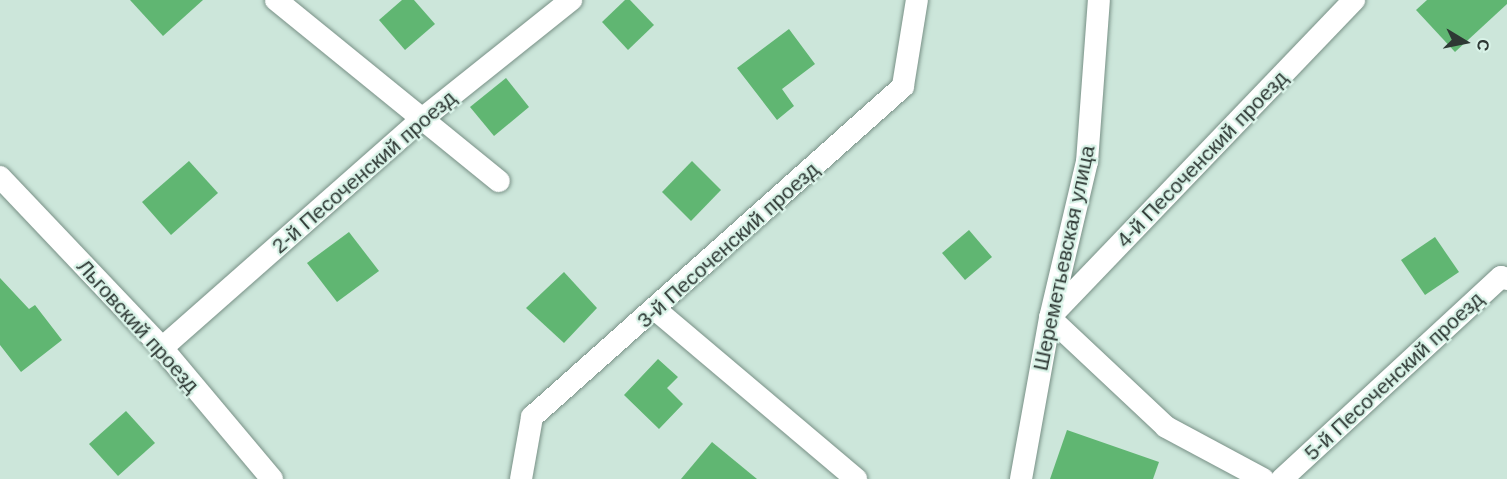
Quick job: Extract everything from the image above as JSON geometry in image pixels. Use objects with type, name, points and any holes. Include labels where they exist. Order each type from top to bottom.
[{"type":"street","name":"2-й Песоченский проезд","points":[[162,348],[422,119],[571,0]]},
{"type":"street","name":"3-й Песоченский проезд","points":[[521,479],[532,417],[656,310],[903,86],[917,0]]},
{"type":"street","name":"Шереметьевская улица","points":[[1021,479],[1050,318],[1087,162],[1099,0]]},
{"type":"street","name":"4-й Песоченский проезд","points":[[1050,318],[1354,0]]},
{"type":"street","points":[[280,1],[499,181]]},
{"type":"street","name":"Льговский проезд","points":[[0,177],[162,348],[272,479]]},
{"type":"street","name":"5-й Песоченский проезд","points":[[1282,479],[1501,278],[1507,279]]},
{"type":"street","points":[[656,310],[856,479]]},
{"type":"street","points":[[1050,318],[1166,427],[1263,479]]},
{"type":"building","points":[[130,0],[203,0],[163,36]]},
{"type":"building","points":[[402,0],[414,0],[435,24],[405,50],[379,20]]},
{"type":"building","points":[[625,0],[630,0],[654,25],[628,50],[602,22]]},
{"type":"building","points":[[1427,0],[1507,0],[1507,4],[1455,52],[1416,10]]},
{"type":"building","points":[[789,29],[815,64],[782,89],[794,106],[777,120],[737,68]]},
{"type":"building","points":[[506,78],[529,107],[494,136],[470,107]]},
{"type":"building","points":[[189,161],[218,193],[171,235],[142,202]]},
{"type":"building","points":[[692,161],[721,190],[691,221],[662,192]]},
{"type":"building","points":[[969,230],[992,257],[965,280],[942,253]]},
{"type":"building","points":[[349,232],[379,271],[337,302],[307,263]]},
{"type":"building","points":[[1435,237],[1459,272],[1425,295],[1401,260]]},
{"type":"building","points":[[564,272],[597,308],[564,343],[526,308]]},
{"type":"building","points":[[0,278],[29,309],[35,305],[62,340],[21,372],[0,345]]},
{"type":"building","points":[[658,359],[678,377],[667,388],[683,404],[659,429],[624,395]]},
{"type":"building","points":[[126,411],[155,443],[118,476],[89,444]]},
{"type":"building","points":[[1067,430],[1159,462],[1153,479],[1050,479]]},
{"type":"building","points":[[712,442],[757,479],[681,479]]}]
